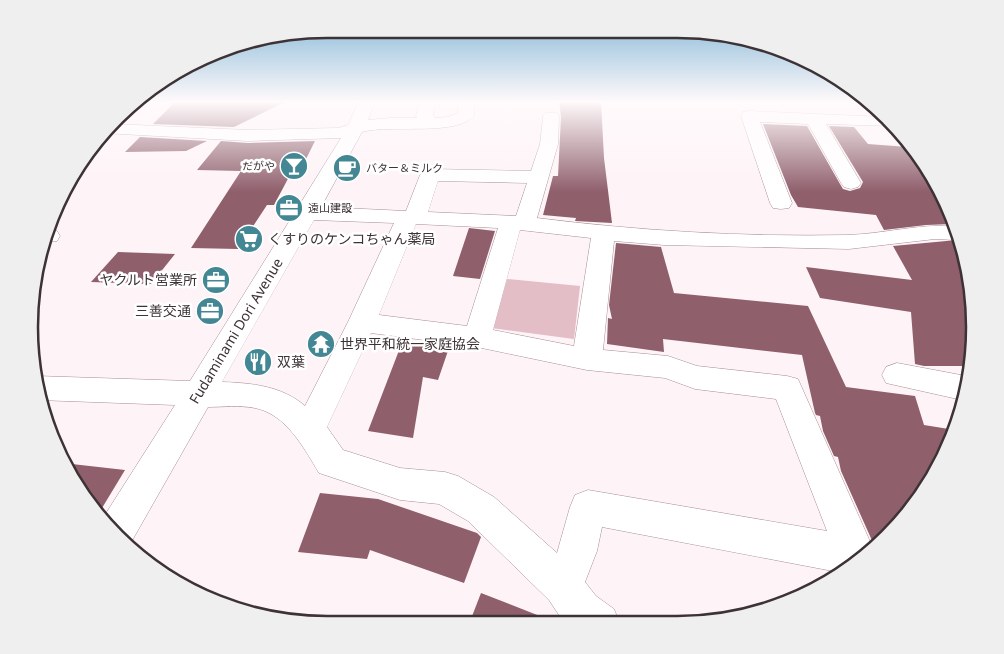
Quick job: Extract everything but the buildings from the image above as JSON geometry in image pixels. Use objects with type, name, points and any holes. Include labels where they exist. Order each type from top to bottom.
[{"type":"street","points":[[192,132],[309,135],[339,134],[346,132]]},
{"type":"street","name":"Fudaminami Dori Avenue","points":[[119,528],[307,214],[354,132]]},
{"type":"street","points":[[477,337],[518,223],[539,177],[549,144],[550,132]]},
{"type":"street","points":[[755,132],[781,203]]},
{"type":"street","points":[[821,132],[851,183]]},
{"type":"street","points":[[310,429],[411,218],[430,174],[539,177]]},
{"type":"street","points":[[307,214],[518,223],[603,233],[674,238],[849,242],[935,232],[951,233]]},
{"type":"street","points":[[587,359],[603,233]]},
{"type":"street","points":[[362,322],[477,337],[587,359],[668,367],[695,377],[787,388],[856,555]]},
{"type":"street","points":[[897,375],[960,387]]},
{"type":"street","points":[[44,388],[256,396],[284,406],[310,429],[331,462],[400,484],[445,488],[481,509],[580,611]]},
{"type":"street","points":[[580,611],[578,551],[588,507],[854,556]]},
{"type":"shaded area","points":[[507,279],[580,286],[574,339],[491,328]]},
{"type":"place","name":"だがや","points":[[294,166]]},
{"type":"place","name":"バター＆ミルク","points":[[347,168]]},
{"type":"place","name":"遠山建設","points":[[289,208]]},
{"type":"place","name":"くすりのケンコちゃん薬局","points":[[249,239]]},
{"type":"place","name":"ヤクルト営業所","points":[[216,280]]},
{"type":"place","name":"三善交通","points":[[210,311]]},
{"type":"place","name":"世界平和統一家庭協会","points":[[321,344]]},
{"type":"place","name":"双葉","points":[[258,362]]}]
